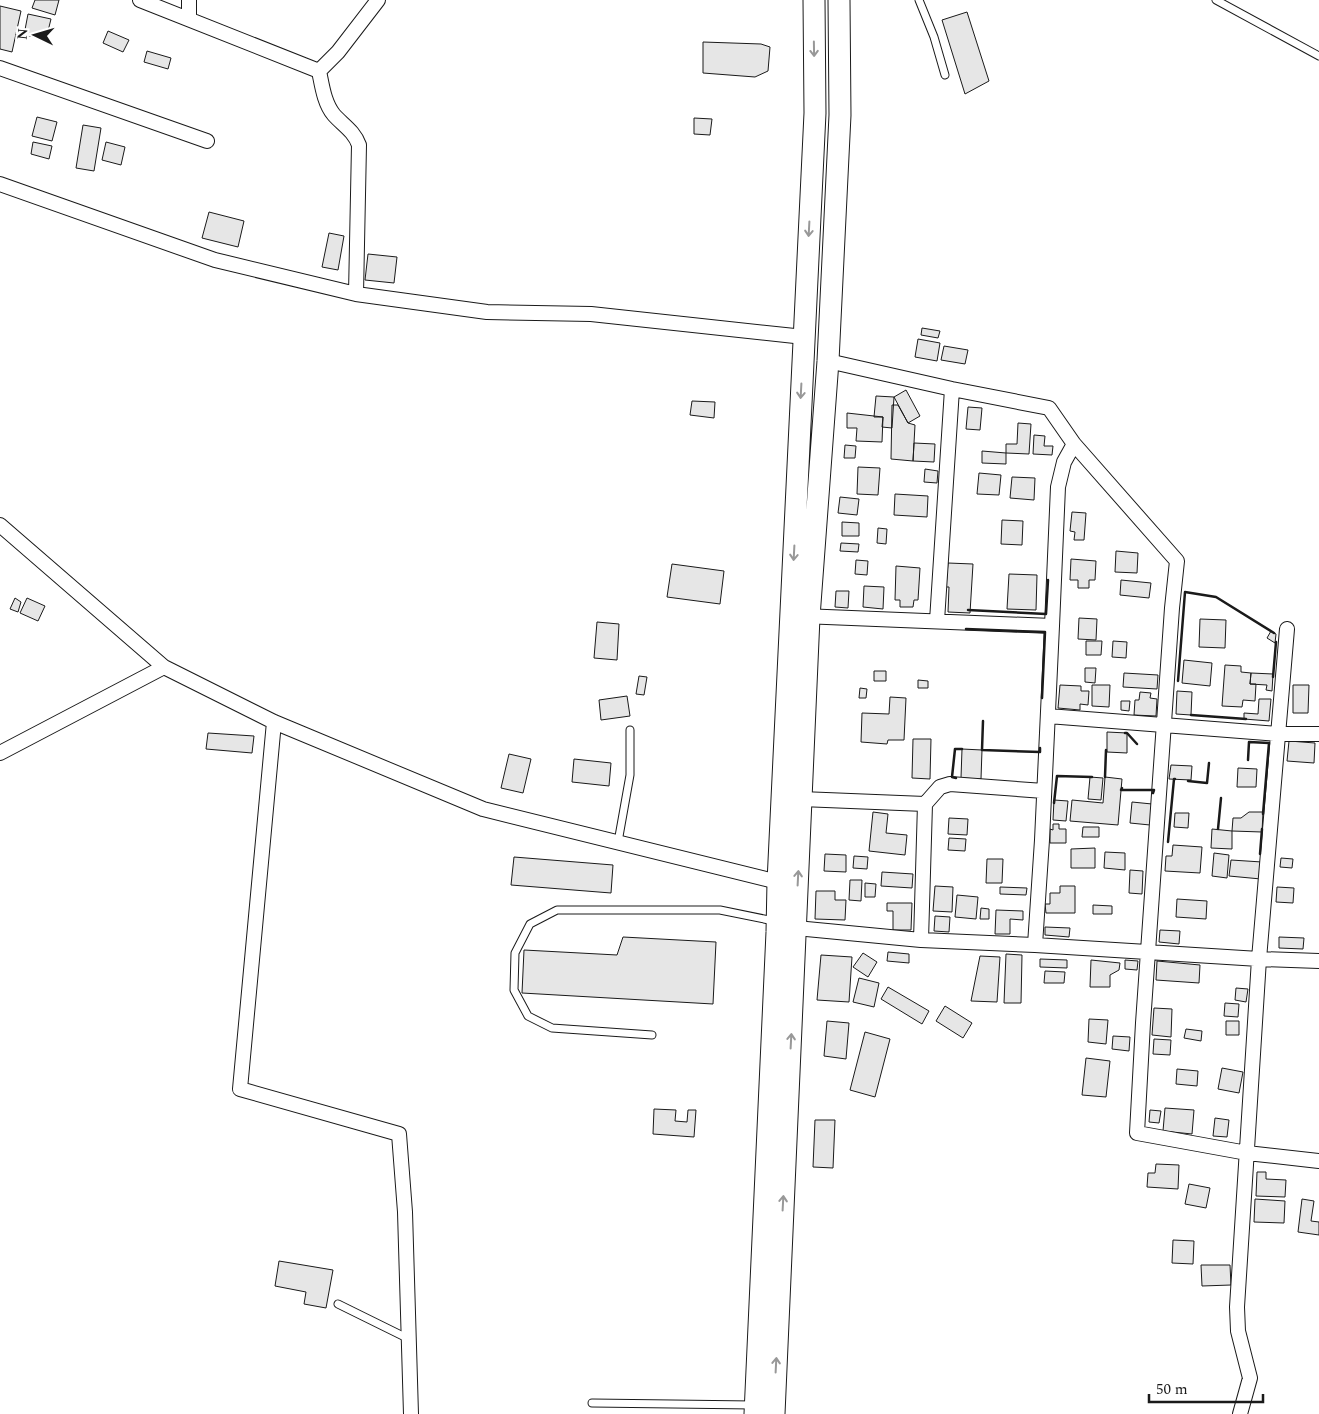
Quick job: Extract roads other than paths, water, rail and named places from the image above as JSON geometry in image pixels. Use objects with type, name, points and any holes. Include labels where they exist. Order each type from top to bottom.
[{"type":"main road","points":[[762,1411],[786,925],[801,799],[800,616],[804,337],[815,113],[814,0]]},
{"type":"main road","points":[[786,925],[778,882],[800,616],[828,361],[840,115],[839,0]]},
{"type":"main road","points":[[815,113],[840,115]]},
{"type":"main road","points":[[811,205],[836,207]]},
{"type":"street","points":[[140,0],[319,71]]},
{"type":"street","points":[[189,0],[190,19]]},
{"type":"street","points":[[319,71],[338,52],[378,0]]},
{"type":"street","points":[[0,68],[208,141]]},
{"type":"street","points":[[319,71],[327,104],[333,114],[355,136],[358,145],[356,294]]},
{"type":"street","points":[[0,184],[214,260],[356,294],[487,312],[591,314],[804,337]]},
{"type":"street","points":[[828,361],[952,389],[1049,408],[1074,444],[1177,561],[1142,1023],[1137,1133],[1247,1152],[1319,1161]]},
{"type":"street","points":[[937,621],[952,389]]},
{"type":"street","points":[[1035,945],[1058,487],[1064,462],[1074,444]]},
{"type":"street","points":[[0,524],[164,667],[274,722],[483,809],[778,882]]},
{"type":"street","points":[[800,616],[1052,626]]},
{"type":"street","points":[[1240,1414],[1250,1378],[1238,1331],[1237,1307],[1259,959],[1287,629]]},
{"type":"street","points":[[0,754],[164,667]]},
{"type":"street","points":[[1048,716],[1278,734],[1319,734]]},
{"type":"street","points":[[274,722],[240,1089],[399,1134],[405,1212],[411,1414]]},
{"type":"street","points":[[920,940],[924,804],[940,787],[950,784],[1044,791]]},
{"type":"street","points":[[801,799],[924,804]]},
{"type":"street","points":[[786,925],[920,940],[1319,961]]},
{"type":"lane","points":[[919,0],[934,37],[945,75]]},
{"type":"lane","points":[[1216,0],[1319,56]]},
{"type":"lane","points":[[618,842],[630,775],[630,730]]},
{"type":"lane","points":[[652,1035],[552,1028],[528,1016],[514,990],[515,953],[530,924],[557,910],[720,910],[786,925]]},
{"type":"lane","points":[[338,1304],[409,1339]]},
{"type":"lane","points":[[592,1403],[762,1411]]}]
